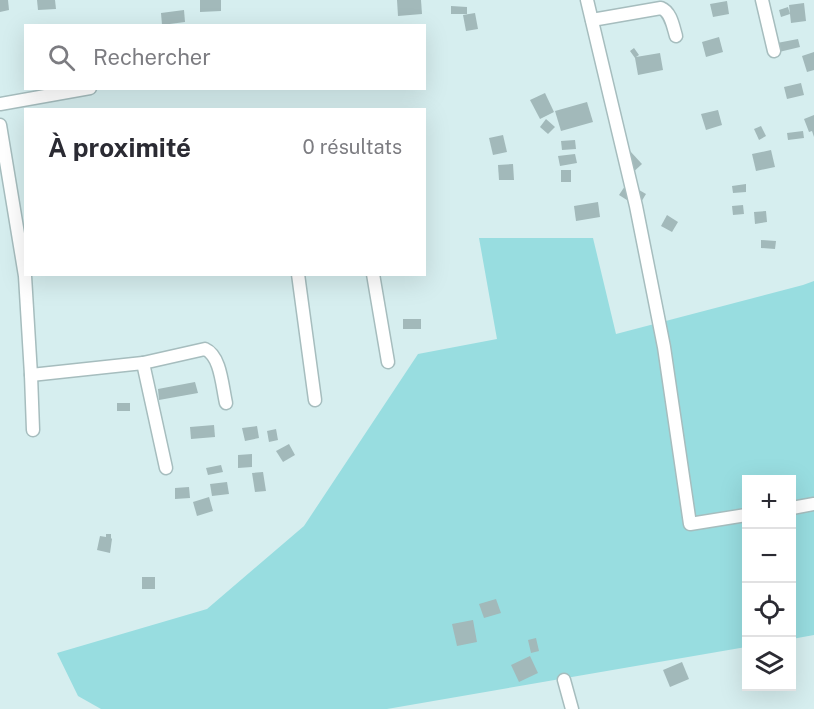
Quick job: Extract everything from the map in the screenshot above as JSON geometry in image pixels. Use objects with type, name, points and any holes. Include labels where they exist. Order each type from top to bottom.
[{"type":"street","points":[[587,0],[636,206],[664,347],[690,524],[742,516]]},
{"type":"street","points":[[762,0],[774,51]]},
{"type":"street","points":[[592,20],[661,8],[668,12],[676,36]]},
{"type":"street","points":[[0,104],[79,90]]},
{"type":"street","points":[[0,125],[24,249]]},
{"type":"street","points":[[29,276],[33,430]]},
{"type":"street","points":[[298,276],[315,400]]},
{"type":"street","points":[[373,276],[388,362]]},
{"type":"street","points":[[31,375],[143,363],[205,349],[212,352],[217,362],[226,403]]},
{"type":"street","points":[[143,363],[166,468]]},
{"type":"street","points":[[796,507],[814,504]]},
{"type":"street","points":[[564,680],[572,709]]},
{"type":"shaded area","points":[[479,238],[593,238],[616,334],[814,281],[814,635],[796,638],[796,475],[742,475],[742,648],[387,709],[101,709],[78,696],[57,653],[207,609],[304,526],[418,354],[497,339]]},
{"type":"building","points":[[0,0],[8,0],[9,10],[0,12]]},
{"type":"building","points":[[37,0],[55,0],[56,9],[38,10]]},
{"type":"building","points":[[200,0],[221,0],[221,11],[200,12]]},
{"type":"building","points":[[397,0],[421,0],[422,14],[398,16]]},
{"type":"building","points":[[727,1],[729,14],[713,17],[710,4]]},
{"type":"building","points":[[804,3],[806,21],[791,23],[789,5]]},
{"type":"building","points":[[451,6],[467,7],[467,14],[451,14]]},
{"type":"building","points":[[788,7],[790,14],[781,17],[779,10]]},
{"type":"building","points":[[184,10],[185,22],[162,24],[161,13]]},
{"type":"building","points":[[475,13],[478,29],[466,31],[463,15]]},
{"type":"building","points":[[719,37],[723,52],[706,57],[702,42]]},
{"type":"building","points":[[798,39],[800,47],[779,52],[777,43]]},
{"type":"building","points":[[634,48],[639,55],[636,57],[660,53],[663,70],[638,75],[635,58],[630,51]]},
{"type":"building","points":[[814,52],[814,70],[807,72],[802,56]]},
{"type":"building","points":[[801,83],[804,95],[787,99],[784,87]]},
{"type":"building","points":[[545,93],[554,112],[540,119],[530,100]]},
{"type":"building","points":[[587,102],[593,122],[561,131],[555,111]]},
{"type":"building","points":[[718,110],[722,125],[706,130],[701,114]]},
{"type":"building","points":[[814,115],[814,137],[812,131],[809,132],[804,119]]},
{"type":"building","points":[[546,119],[555,127],[548,134],[540,127]]},
{"type":"building","points":[[761,126],[766,136],[759,140],[754,129]]},
{"type":"building","points":[[803,131],[804,138],[788,140],[787,133]]},
{"type":"building","points":[[503,135],[507,152],[493,155],[489,138]]},
{"type":"building","points":[[575,140],[576,149],[562,150],[561,141]]},
{"type":"building","points":[[771,150],[775,167],[756,171],[752,154]]},
{"type":"building","points":[[630,151],[642,164],[630,175],[618,162]]},
{"type":"building","points":[[575,154],[577,163],[560,166],[558,156]]},
{"type":"building","points":[[513,164],[514,180],[499,180],[498,165]]},
{"type":"building","points":[[561,170],[571,170],[571,182],[561,182]]},
{"type":"building","points":[[627,183],[646,194],[638,207],[619,195]]},
{"type":"building","points":[[746,184],[746,192],[733,193],[732,186]]},
{"type":"building","points":[[598,202],[600,217],[576,221],[574,206]]},
{"type":"building","points":[[743,205],[744,214],[733,215],[732,206]]},
{"type":"building","points":[[766,211],[767,222],[755,224],[754,212]]},
{"type":"building","points":[[667,215],[678,222],[672,232],[661,226]]},
{"type":"building","points":[[761,240],[776,241],[775,249],[761,248]]},
{"type":"building","points":[[403,319],[421,319],[421,329],[403,329]]},
{"type":"building","points":[[195,382],[198,393],[159,400],[158,389]]},
{"type":"building","points":[[117,403],[130,403],[130,411],[117,411]]},
{"type":"building","points":[[214,425],[215,437],[191,439],[190,427]]},
{"type":"building","points":[[257,426],[259,438],[245,441],[242,428]]},
{"type":"building","points":[[276,429],[278,440],[269,442],[267,431]]},
{"type":"building","points":[[289,444],[295,455],[283,462],[276,451]]},
{"type":"building","points":[[252,454],[252,467],[238,468],[238,455]]},
{"type":"building","points":[[221,465],[223,472],[208,475],[206,468]]},
{"type":"building","points":[[263,472],[266,491],[255,492],[252,473]]},
{"type":"building","points":[[227,482],[229,494],[212,496],[210,484]]},
{"type":"building","points":[[189,487],[190,498],[175,499],[175,488]]},
{"type":"building","points":[[209,497],[213,511],[197,516],[193,502]]},
{"type":"building","points":[[106,534],[111,534],[110,553],[97,550],[100,536],[106,537]]},
{"type":"building","points":[[142,577],[155,577],[155,589],[142,589]]},
{"type":"building","points":[[496,599],[501,613],[484,618],[479,604]]},
{"type":"building","points":[[473,620],[477,642],[457,646],[452,624]]},
{"type":"building","points":[[536,638],[539,651],[531,653],[528,640]]},
{"type":"building","points":[[530,656],[538,673],[519,682],[511,665]]},
{"type":"building","points":[[682,662],[689,679],[670,687],[663,670]]}]
